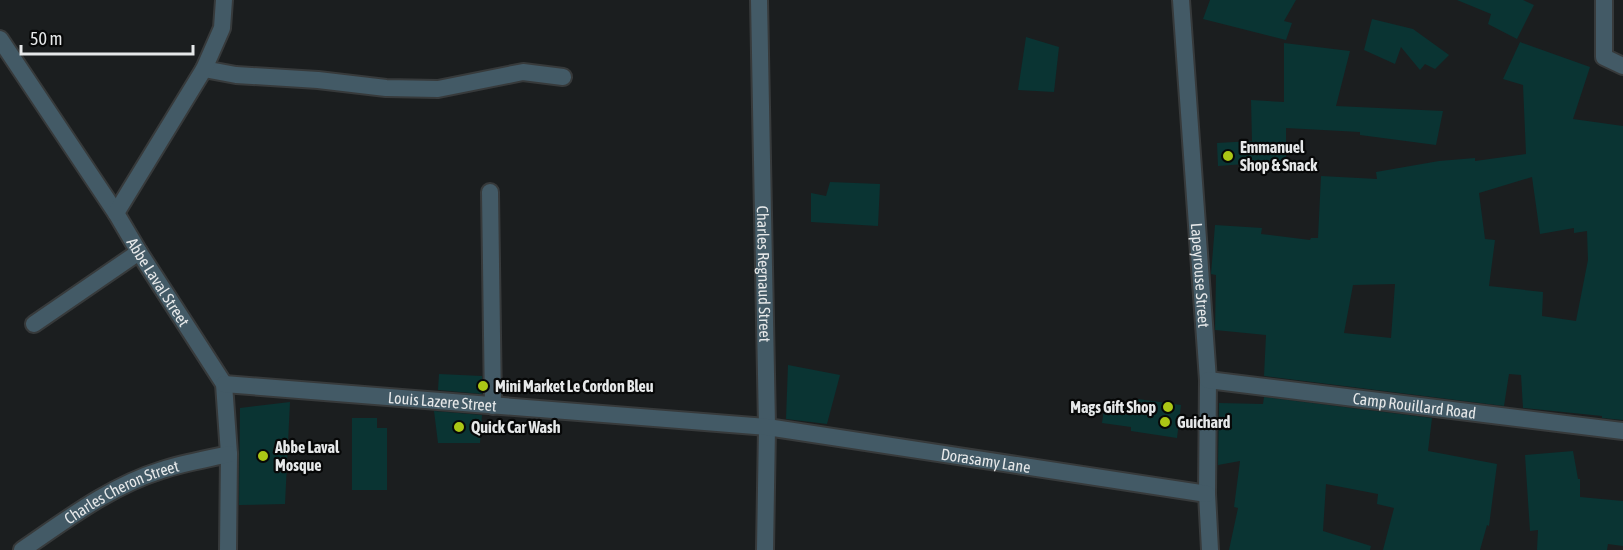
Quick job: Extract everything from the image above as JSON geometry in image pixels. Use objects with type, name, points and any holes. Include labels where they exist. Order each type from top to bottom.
[{"type":"street","points":[[116,213],[204,69],[222,28],[224,0]]},
{"type":"street","name":"Charles Regnaud Street","points":[[759,0],[767,427],[765,550]]},
{"type":"street","name":"Lapeyrouse Street","points":[[1181,0],[1208,380],[1207,494],[1210,550]]},
{"type":"street","points":[[1604,0],[1604,57],[1623,66]]},
{"type":"street","name":"Abbe Laval Street","points":[[0,39],[116,213],[224,384],[229,454],[228,550]]},
{"type":"street","points":[[204,69],[236,75],[318,80],[386,88],[427,89],[438,89],[523,72],[563,77]]},
{"type":"street","points":[[490,192],[493,406]]},
{"type":"street","points":[[34,324],[139,252]]},
{"type":"street","name":"Camp Rouillard Road","points":[[1208,380],[1623,431]]},
{"type":"street","name":"Louis Lazere Street","points":[[224,384],[767,427]]},
{"type":"street","name":"Dorasamy Lane","points":[[767,427],[1207,494]]},
{"type":"street","name":"Charles Cheron Street","points":[[22,550],[120,487],[161,470],[229,454]]},
{"type":"building","points":[[1210,0],[1296,0],[1284,21],[1292,23],[1286,40],[1203,19]]},
{"type":"building","points":[[1457,0],[1523,0],[1534,5],[1517,39],[1488,24],[1491,14]]},
{"type":"building","points":[[1372,19],[1413,29],[1449,55],[1435,69],[1425,64],[1420,70],[1401,47],[1395,64],[1364,50]]},
{"type":"building","points":[[1026,37],[1059,47],[1054,92],[1018,90]]},
{"type":"building","points":[[1520,42],[1590,67],[1573,119],[1623,126],[1623,420],[1523,408],[1521,375],[1509,374],[1504,406],[1264,376],[1266,335],[1215,330],[1216,275],[1211,274],[1215,225],[1262,228],[1261,234],[1310,240],[1318,238],[1321,176],[1377,179],[1376,172],[1439,161],[1475,158],[1475,161],[1526,154],[1523,85],[1503,79]],"holes":[[[1532,177],[1540,234],[1574,228],[1574,233],[1587,231],[1588,260],[1576,321],[1542,316],[1543,292],[1489,286],[1495,240],[1485,239],[1479,193]],[[1395,284],[1391,338],[1344,333],[1353,285]]]},
{"type":"building","points":[[1284,43],[1350,51],[1336,106],[1443,111],[1436,145],[1360,135],[1360,132],[1286,128],[1286,161],[1218,166],[1217,143],[1252,141],[1251,100],[1284,102]]},
{"type":"building","points":[[830,182],[880,184],[878,226],[811,222],[811,193],[826,196]]},
{"type":"building","points":[[788,365],[840,375],[827,424],[786,419]]},
{"type":"building","points":[[439,374],[482,376],[482,394],[438,390]]},
{"type":"building","points":[[1264,397],[1432,418],[1428,451],[1497,464],[1489,526],[1487,525],[1480,550],[1383,550],[1394,508],[1377,504],[1378,494],[1326,484],[1323,531],[1371,546],[1370,550],[1229,550],[1238,508],[1234,507],[1240,461],[1218,465],[1219,403],[1263,404]]},
{"type":"building","points":[[1138,399],[1181,405],[1177,438],[1131,431],[1131,427],[1102,423],[1105,401],[1137,406]]},
{"type":"building","name":"Abbe Laval Mosque","points":[[290,402],[285,504],[239,505],[240,408]]},
{"type":"building","name":"Quick Car Wash","points":[[434,411],[482,415],[480,443],[438,443]]},
{"type":"building","points":[[352,418],[377,418],[377,428],[387,428],[387,490],[352,490]]},
{"type":"building","points":[[1573,451],[1578,479],[1580,479],[1580,497],[1623,501],[1623,546],[1608,544],[1607,550],[1537,550],[1538,530],[1530,531],[1525,455]]},
{"type":"place","name":"Emmanuel Shop & Snack","points":[[1228,156]]},
{"type":"place","name":"Mini Market Le Cordon Bleu","points":[[483,386]]},
{"type":"place","name":"Mags Gift Shop","points":[[1168,407]]},
{"type":"place","name":"Guichard","points":[[1165,422]]},
{"type":"place","name":"Quick Car Wash","points":[[459,427]]},
{"type":"place","name":"Abbe Laval Mosque","points":[[263,456]]}]
